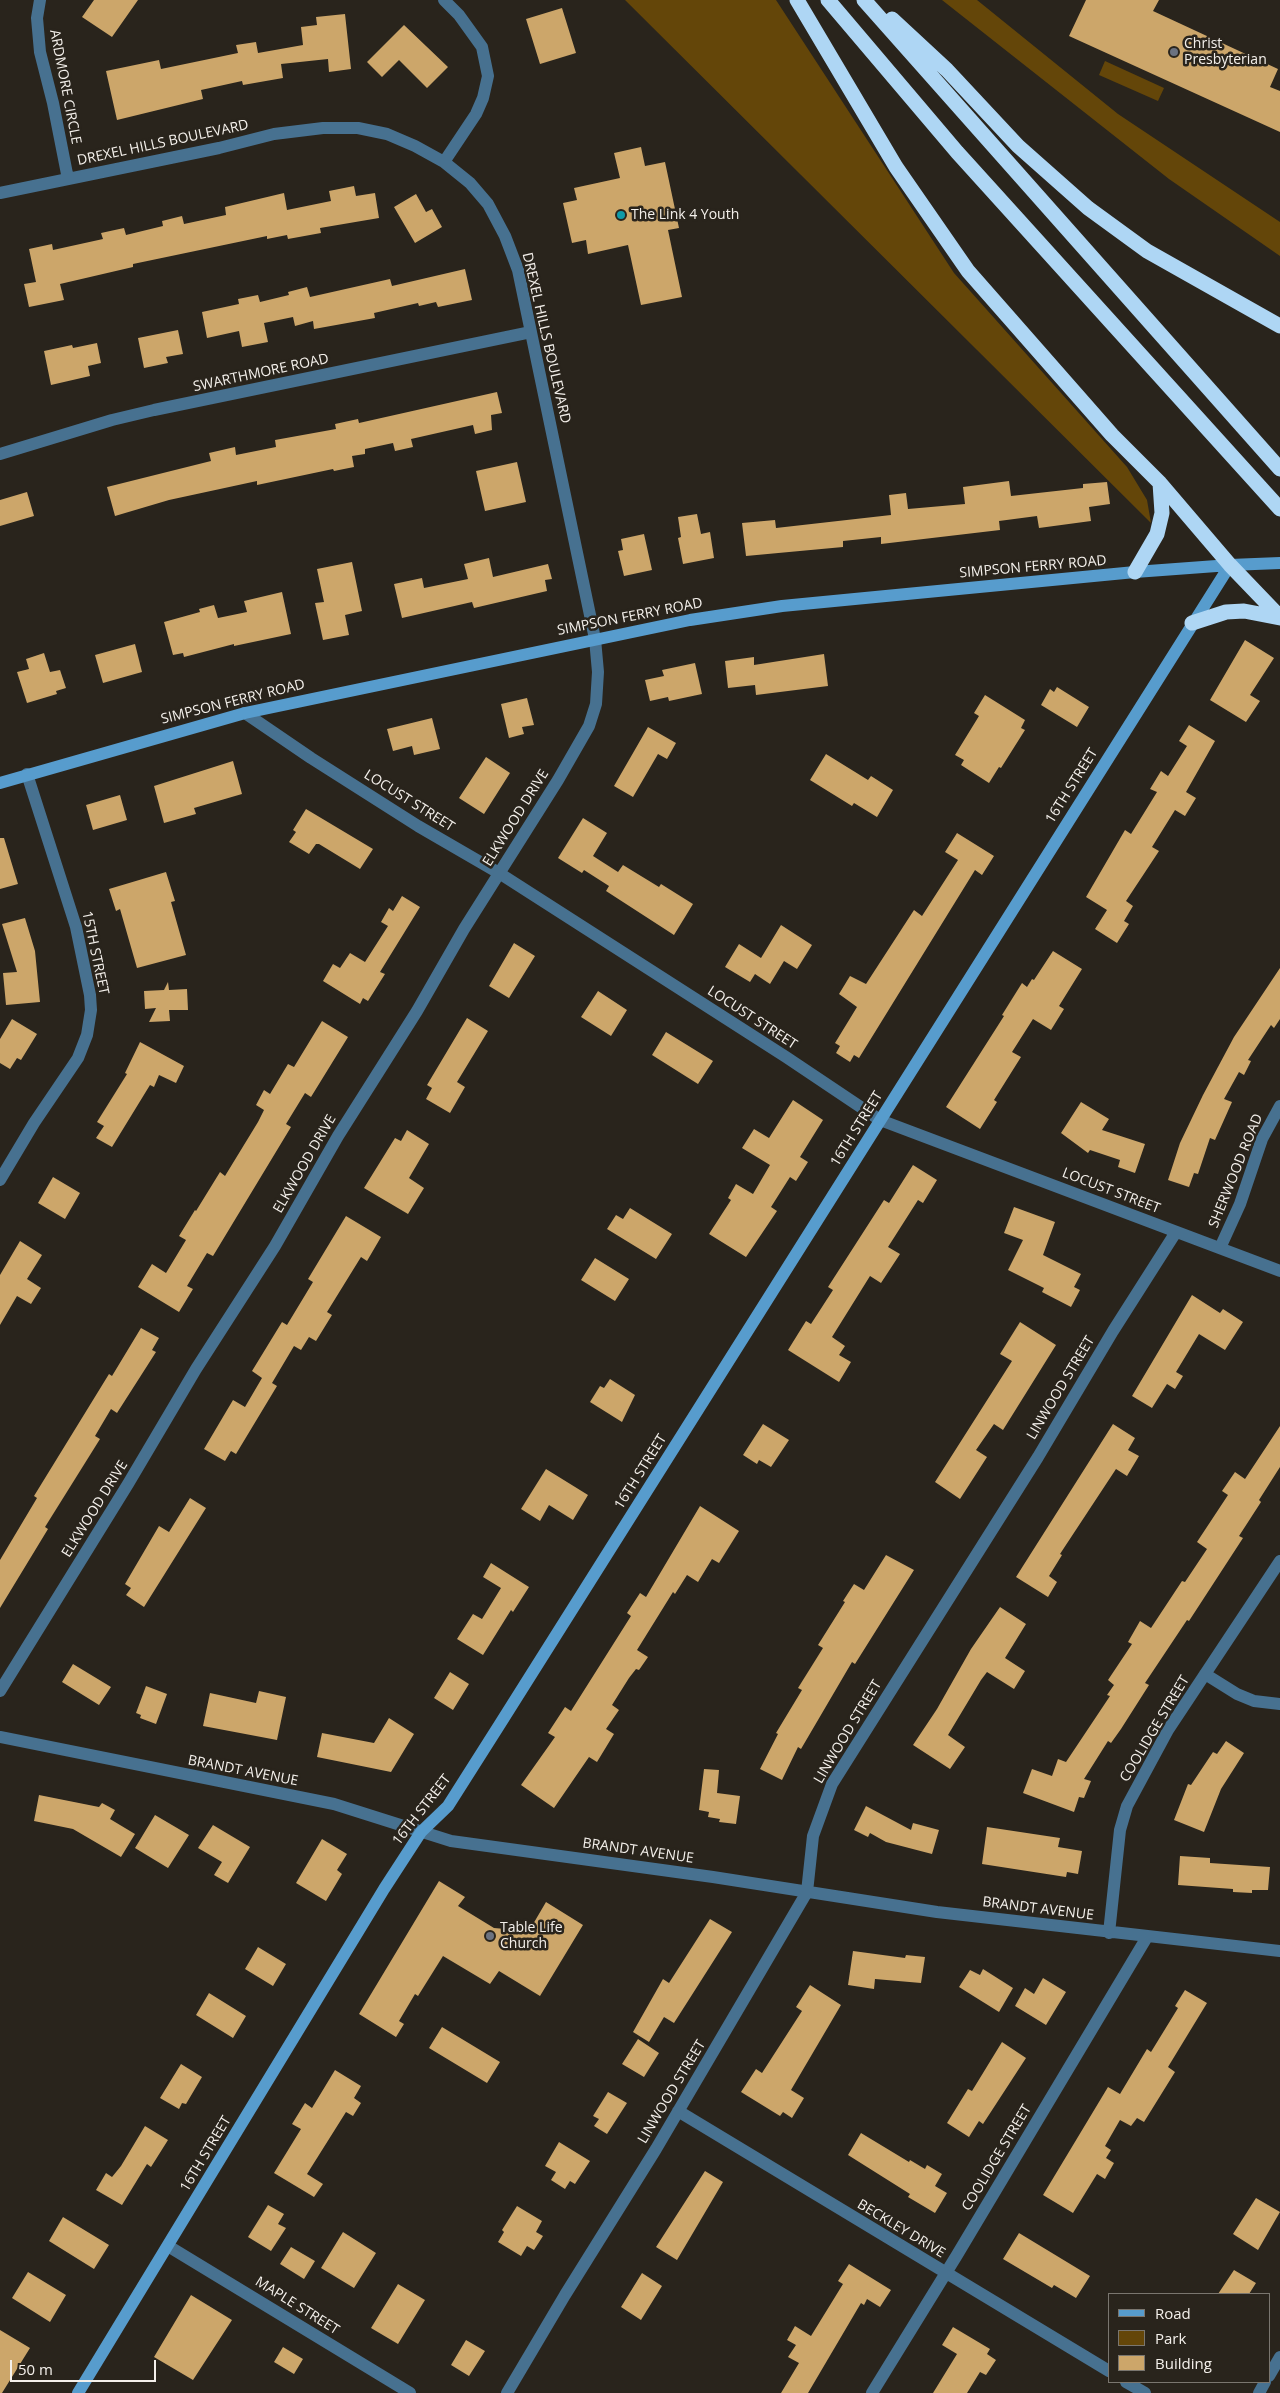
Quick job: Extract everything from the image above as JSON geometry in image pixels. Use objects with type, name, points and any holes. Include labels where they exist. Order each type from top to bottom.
[{"type":"highway","points":[[798,0],[896,167],[962,263],[1033,347],[1112,435],[1160,483],[1230,565],[1280,617]]},
{"type":"highway","points":[[828,0],[957,152],[1280,509]]},
{"type":"highway","points":[[864,0],[1280,468]]},
{"type":"highway","points":[[872,0],[947,70],[1018,146],[1088,208],[1147,251],[1280,326]]},
{"type":"highway","points":[[1134,572],[1157,534],[1162,513],[1160,483]]},
{"type":"highway","points":[[1192,623],[1226,612],[1244,611],[1280,617]]},
{"type":"street","name":"ARDMORE CIRCLE","points":[[40,0],[36,18],[40,52],[68,179]]},
{"type":"street","points":[[444,0],[460,15],[479,41],[486,61],[488,76],[484,98],[476,114],[444,162]]},
{"type":"street","name":"DREXEL HILLS BOULEVARD","points":[[0,192],[274,134],[323,128],[358,128],[387,134],[415,146],[444,162],[470,183],[488,204],[505,236],[518,270],[595,639]]},
{"type":"street","name":"SWARTHMORE ROAD","points":[[0,454],[112,420],[154,410],[531,332]]},
{"type":"street","name":"SIMPSON FERRY ROAD","points":[[0,782],[245,713],[690,620],[782,606],[1134,572],[1280,563]]},
{"type":"street","name":"16TH STREET","points":[[78,2393],[421,1832],[448,1806],[1230,565]]},
{"type":"street","name":"ELKWOOD DRIVE","points":[[0,1691],[128,1484],[196,1369],[275,1246],[338,1136],[417,1011],[464,929],[558,780],[589,726],[596,704],[598,672],[595,639]]},
{"type":"street","name":"LOCUST STREET","points":[[245,713],[385,805],[499,873],[786,1057],[880,1120],[1280,1271]]},
{"type":"street","name":"15TH STREET","points":[[0,1180],[34,1123],[78,1058],[87,1035],[91,1010],[90,996],[76,927],[28,774]]},
{"type":"street","name":"SHERWOOD ROAD","points":[[1220,1248],[1240,1204],[1262,1140],[1280,1106]]},
{"type":"street","name":"LINWOOD STREET","points":[[508,2393],[807,1892],[813,1836],[832,1784],[1038,1457],[1113,1331],[1176,1232]]},
{"type":"street","name":"COOLIDGE STREET","points":[[1109,1933],[1119,1838],[1127,1806],[1168,1730],[1280,1561]]},
{"type":"street","points":[[1206,1674],[1237,1694],[1254,1700],[1280,1704]]},
{"type":"street","name":"BRANDT AVENUE","points":[[0,1737],[334,1804],[451,1840],[704,1875],[937,1912],[1280,1951]]},
{"type":"street","name":"COOLIDGE STREET","points":[[872,2393],[1147,1937]]},
{"type":"street","name":"BECKLEY DRIVE","points":[[678,2111],[1108,2370]]},
{"type":"street","name":"MAPLE STREET","points":[[168,2246],[410,2393]]},
{"type":"street","points":[[1270,2374],[1280,2357]]},
{"type":"street","points":[[1128,2383],[1145,2393]]},
{"type":"green space","points":[[625,0],[776,0],[954,273],[1127,467],[1147,500],[1151,523]]},
{"type":"green space","points":[[942,0],[977,0],[1118,114],[1280,222],[1280,256],[1169,179]]},
{"type":"green space","points":[[1105,61],[1164,88],[1158,101],[1099,75]]},
{"type":"building","points":[[94,0],[138,0],[112,37],[82,17]]},
{"type":"building","name":"Christ Presbyterian","points":[[1086,0],[1159,0],[1153,11],[1278,69],[1270,87],[1280,91],[1280,132],[1069,36]]},
{"type":"building","points":[[562,8],[576,53],[540,64],[526,19]]},
{"type":"building","points":[[345,14],[351,69],[329,72],[328,59],[281,64],[283,78],[243,85],[242,81],[201,90],[203,99],[117,120],[106,71],[159,60],[161,69],[238,53],[236,45],[256,42],[258,53],[303,45],[301,27],[317,25],[316,17]]},
{"type":"building","points":[[404,25],[448,67],[427,88],[399,60],[382,77],[367,62]]},
{"type":"building","name":"The Link 4 Youth","points":[[641,147],[645,166],[665,162],[679,228],[668,230],[682,297],[641,305],[628,245],[588,254],[586,240],[572,243],[563,203],[577,200],[574,188],[620,178],[614,153]]},
{"type":"building","points":[[354,186],[356,196],[375,193],[379,218],[320,228],[321,233],[288,239],[287,235],[267,239],[267,236],[133,264],[133,267],[60,284],[64,300],[29,307],[24,284],[36,282],[29,249],[52,244],[53,250],[103,239],[101,233],[124,228],[126,235],[163,226],[162,221],[182,216],[184,224],[226,215],[225,207],[284,193],[287,210],[331,201],[329,191]]},
{"type":"building","points":[[416,194],[426,212],[432,209],[442,227],[415,243],[394,207]]},
{"type":"building","points":[[465,269],[472,300],[438,307],[436,302],[419,306],[418,303],[374,313],[375,318],[314,329],[313,321],[295,326],[293,317],[264,323],[268,342],[242,347],[239,331],[207,338],[202,312],[239,304],[238,299],[258,295],[260,302],[289,295],[288,292],[307,287],[310,297],[390,279],[392,286]]},
{"type":"building","points":[[178,330],[183,354],[166,357],[168,363],[144,368],[138,338]]},
{"type":"building","points":[[97,343],[101,363],[88,366],[90,376],[51,385],[44,351],[72,345],[73,348]]},
{"type":"building","points":[[497,392],[502,413],[491,415],[492,430],[475,434],[473,425],[411,439],[413,447],[395,451],[393,443],[365,449],[365,454],[352,456],[354,467],[334,471],[333,469],[257,485],[257,481],[169,500],[115,516],[107,487],[211,461],[209,453],[235,447],[236,455],[276,447],[275,440],[336,429],[335,424],[358,419],[359,423]]},
{"type":"building","points":[[517,462],[526,502],[485,511],[476,471]]},
{"type":"building","points":[[1009,481],[1011,496],[1083,488],[1083,484],[1107,482],[1110,504],[1089,507],[1091,521],[1039,528],[1037,516],[999,521],[1000,530],[881,544],[881,537],[843,541],[843,547],[746,556],[742,523],[775,520],[776,528],[891,515],[889,495],[906,493],[908,509],[965,504],[963,487]]},
{"type":"building","points":[[27,492],[34,516],[0,526],[0,500]]},
{"type":"building","points":[[697,514],[701,534],[710,532],[714,558],[683,564],[678,538],[681,537],[678,517]]},
{"type":"building","points":[[644,534],[652,570],[624,576],[618,551],[623,550],[621,539]]},
{"type":"building","points":[[489,558],[493,577],[548,564],[552,579],[545,580],[547,591],[474,608],[472,602],[402,618],[394,584],[422,578],[424,588],[468,579],[464,564]]},
{"type":"building","points":[[352,562],[362,611],[345,615],[349,635],[323,640],[315,603],[324,602],[317,569]]},
{"type":"building","points":[[282,592],[291,634],[234,646],[234,644],[184,657],[183,653],[173,655],[164,622],[200,612],[199,609],[214,605],[218,618],[247,612],[244,601]]},
{"type":"building","points":[[1245,640],[1274,658],[1250,695],[1260,701],[1246,722],[1210,700]]},
{"type":"building","points":[[135,644],[142,672],[103,683],[95,655]]},
{"type":"building","points":[[44,653],[50,672],[60,670],[66,688],[56,691],[57,694],[27,703],[17,672],[29,669],[26,659]]},
{"type":"building","points":[[824,654],[828,686],[756,695],[755,685],[728,688],[725,661],[754,657],[754,665]]},
{"type":"building","points":[[695,663],[702,694],[669,701],[668,697],[650,701],[645,680],[664,676],[662,670]]},
{"type":"building","points":[[1057,687],[1089,707],[1077,727],[1041,705],[1050,689],[1054,692]]},
{"type":"building","points":[[985,695],[1025,720],[1021,728],[1025,730],[989,783],[961,765],[964,760],[955,755],[979,716],[974,713]]},
{"type":"building","points":[[527,698],[534,725],[522,727],[524,734],[509,738],[501,704]]},
{"type":"building","points":[[432,718],[440,749],[414,755],[412,746],[393,751],[387,729]]},
{"type":"building","points":[[1189,725],[1215,741],[1186,792],[1196,798],[1185,816],[1175,810],[1152,847],[1159,851],[1126,901],[1133,906],[1124,921],[1129,924],[1117,943],[1095,929],[1107,910],[1086,897],[1125,830],[1131,834],[1157,792],[1150,789],[1161,771],[1168,776],[1187,746],[1179,741]]},
{"type":"building","points":[[648,727],[676,743],[667,759],[658,754],[633,797],[614,786]]},
{"type":"building","points":[[826,754],[868,780],[871,776],[893,790],[877,817],[854,803],[852,806],[810,780]]},
{"type":"building","points":[[486,757],[510,773],[484,814],[459,798]]},
{"type":"building","points":[[233,761],[242,794],[194,808],[196,814],[164,823],[154,786]]},
{"type":"building","points":[[120,795],[127,820],[93,830],[86,805]]},
{"type":"building","points":[[306,809],[373,849],[360,869],[319,844],[316,844],[309,854],[289,842],[296,832],[293,830]]},
{"type":"building","points":[[583,818],[607,833],[593,856],[618,872],[623,865],[659,887],[661,884],[693,904],[674,935],[606,891],[609,886],[584,870],[582,873],[558,858]]},
{"type":"building","points":[[957,833],[994,856],[982,875],[975,870],[859,1058],[854,1055],[850,1062],[836,1053],[840,1046],[835,1043],[857,1007],[839,994],[850,976],[866,984],[914,910],[922,916],[958,860],[945,852]]},
{"type":"building","points":[[0,838],[4,838],[18,884],[0,889]]},
{"type":"building","points":[[166,872],[175,901],[171,902],[186,955],[137,968],[120,909],[116,911],[109,889]]},
{"type":"building","points":[[402,896],[420,907],[380,972],[385,974],[368,1001],[363,998],[360,1004],[323,981],[333,964],[340,968],[350,953],[365,962],[388,926],[381,922],[389,908],[393,911]]},
{"type":"building","points":[[25,918],[35,951],[40,1002],[6,1005],[3,973],[17,972],[2,924]]},
{"type":"building","points":[[781,925],[812,945],[797,969],[784,961],[770,984],[755,974],[750,982],[725,967],[739,944],[761,958]]},
{"type":"building","points":[[514,943],[535,956],[509,998],[489,986]]},
{"type":"building","points":[[1053,951],[1082,969],[1059,1006],[1064,1009],[1051,1030],[1033,1019],[1012,1052],[1021,1057],[994,1100],[997,1102],[980,1129],[946,1107],[1004,1016],[1002,1015],[1022,983],[1027,987],[1032,979],[1034,980]]},
{"type":"building","points":[[1280,968],[1280,1019],[1274,1028],[1271,1025],[1248,1060],[1251,1061],[1244,1075],[1239,1072],[1224,1099],[1232,1102],[1215,1140],[1210,1138],[1198,1174],[1194,1173],[1189,1187],[1168,1180],[1180,1143],[1203,1095],[1234,1037]]},
{"type":"building","points":[[168,982],[169,990],[187,989],[188,1010],[169,1010],[170,1021],[149,1022],[156,1008],[145,1009],[144,991],[164,990]]},
{"type":"building","points":[[598,991],[627,1010],[611,1036],[581,1017]]},
{"type":"building","points":[[467,1018],[488,1031],[457,1082],[465,1087],[450,1113],[426,1099],[432,1088],[427,1085]]},
{"type":"building","points":[[12,1019],[37,1034],[21,1060],[17,1058],[10,1069],[0,1063],[0,1039]]},
{"type":"building","points":[[322,1021],[348,1037],[311,1097],[305,1093],[286,1124],[291,1127],[213,1256],[207,1253],[187,1286],[193,1289],[179,1312],[138,1287],[152,1264],[166,1273],[186,1240],[179,1236],[220,1172],[225,1176],[258,1122],[264,1110],[256,1105],[264,1090],[270,1094],[288,1064],[294,1067]]},
{"type":"building","points":[[666,1032],[713,1061],[698,1084],[652,1055]]},
{"type":"building","points":[[140,1042],[184,1066],[176,1083],[159,1075],[154,1087],[150,1085],[112,1147],[96,1138],[104,1126],[97,1122],[127,1074],[125,1073]]},
{"type":"building","points":[[793,1100],[823,1120],[800,1157],[808,1162],[796,1181],[790,1177],[771,1207],[777,1211],[746,1257],[709,1234],[731,1200],[728,1198],[736,1184],[753,1194],[770,1165],[742,1148],[754,1129],[769,1138]]},
{"type":"building","points":[[1081,1102],[1109,1119],[1102,1130],[1145,1144],[1135,1173],[1118,1167],[1120,1160],[1090,1150],[1088,1153],[1061,1133]]},
{"type":"building","points":[[407,1130],[429,1144],[409,1178],[424,1188],[408,1214],[364,1188],[395,1138],[401,1141]]},
{"type":"building","points":[[913,1165],[937,1180],[923,1203],[918,1200],[888,1247],[900,1254],[881,1283],[870,1276],[832,1337],[845,1346],[839,1355],[851,1362],[839,1382],[788,1350],[806,1321],[811,1324],[833,1290],[828,1287],[884,1200],[889,1203]]},
{"type":"building","points":[[53,1177],[80,1193],[65,1219],[38,1203]]},
{"type":"building","points":[[1014,1207],[1055,1222],[1043,1255],[1081,1274],[1074,1287],[1080,1290],[1071,1307],[1042,1292],[1044,1288],[1008,1270],[1023,1240],[1004,1233]]},
{"type":"building","points":[[630,1208],[672,1234],[656,1259],[607,1229],[616,1215],[623,1219]]},
{"type":"building","points":[[346,1216],[381,1237],[367,1261],[361,1257],[327,1312],[332,1315],[316,1341],[309,1337],[301,1350],[294,1346],[272,1383],[277,1386],[236,1454],[231,1451],[225,1461],[204,1449],[233,1400],[245,1407],[262,1378],[252,1371],[282,1322],[287,1325],[313,1282],[308,1279]]},
{"type":"building","points":[[20,1241],[42,1255],[27,1279],[41,1288],[31,1304],[17,1296],[0,1325],[0,1275]]},
{"type":"building","points":[[595,1258],[629,1279],[615,1301],[581,1280]]},
{"type":"building","points":[[1192,1295],[1220,1313],[1223,1309],[1243,1322],[1225,1350],[1199,1334],[1176,1372],[1183,1376],[1175,1389],[1167,1384],[1152,1408],[1132,1396]]},
{"type":"building","points":[[1020,1322],[1056,1345],[1003,1430],[994,1424],[976,1450],[987,1457],[960,1499],[935,1482],[1012,1361],[1000,1354]]},
{"type":"building","points":[[141,1328],[159,1338],[152,1350],[156,1352],[117,1413],[111,1409],[95,1436],[100,1439],[45,1527],[48,1529],[0,1608],[0,1560],[37,1498],[34,1496],[109,1374],[112,1376]]},
{"type":"building","points":[[610,1379],[635,1395],[622,1422],[590,1402],[600,1386],[604,1388]]},
{"type":"building","points":[[763,1424],[789,1440],[771,1467],[759,1460],[757,1464],[743,1455]]},
{"type":"building","points":[[1113,1424],[1135,1438],[1128,1450],[1139,1456],[1127,1476],[1116,1469],[1060,1554],[1062,1555],[1049,1576],[1057,1582],[1048,1597],[1016,1577]]},
{"type":"building","points":[[1280,1426],[1280,1467],[1259,1500],[1261,1502],[1239,1536],[1243,1538],[1189,1621],[1187,1620],[1145,1683],[1149,1685],[1121,1729],[1111,1743],[1108,1741],[1084,1779],[1091,1781],[1084,1798],[1079,1797],[1074,1812],[1023,1793],[1032,1769],[1052,1776],[1058,1759],[1066,1762],[1110,1696],[1107,1695],[1114,1685],[1108,1680],[1132,1644],[1128,1642],[1140,1621],[1151,1628],[1182,1581],[1185,1582],[1207,1549],[1197,1542],[1228,1495],[1222,1491],[1235,1472],[1245,1479]]},
{"type":"building","points":[[546,1469],[588,1495],[573,1520],[549,1505],[540,1521],[521,1509]]},
{"type":"building","points":[[190,1498],[206,1508],[144,1607],[126,1595],[131,1588],[125,1584],[159,1526],[169,1532]]},
{"type":"building","points":[[700,1506],[739,1531],[719,1563],[712,1559],[698,1582],[687,1575],[675,1594],[673,1592],[637,1650],[648,1657],[639,1670],[636,1669],[629,1678],[612,1705],[619,1710],[606,1729],[614,1734],[597,1762],[589,1757],[554,1808],[521,1785],[555,1737],[548,1733],[565,1707],[571,1711],[631,1616],[627,1613],[640,1593],[646,1597]]},
{"type":"building","points":[[886,1555],[914,1570],[855,1664],[852,1662],[801,1749],[798,1747],[782,1780],[760,1769],[778,1734],[776,1733],[802,1690],[798,1688],[823,1648],[818,1645],[845,1602],[843,1601],[854,1584],[864,1590]]},
{"type":"building","points":[[491,1563],[529,1587],[513,1612],[511,1610],[483,1655],[457,1639],[473,1614],[482,1619],[501,1588],[483,1577]]},
{"type":"building","points":[[1000,1607],[1026,1624],[1005,1658],[1025,1671],[1014,1689],[987,1672],[948,1735],[965,1747],[950,1769],[913,1745],[937,1709],[971,1649]]},
{"type":"building","points":[[73,1664],[111,1687],[99,1705],[62,1682]]},
{"type":"building","points":[[450,1672],[469,1684],[453,1710],[434,1698]]},
{"type":"building","points":[[146,1686],[167,1694],[156,1724],[140,1718],[141,1715],[136,1713]]},
{"type":"building","points":[[259,1691],[286,1697],[277,1740],[203,1726],[210,1693],[256,1703]]},
{"type":"building","points":[[389,1718],[414,1734],[391,1772],[317,1757],[322,1733],[374,1743]]},
{"type":"building","points":[[1226,1741],[1244,1753],[1221,1789],[1204,1832],[1174,1820],[1188,1784],[1191,1785],[1213,1752],[1217,1754]]},
{"type":"building","points":[[704,1769],[719,1770],[717,1793],[740,1796],[736,1824],[719,1822],[720,1819],[708,1817],[709,1812],[699,1810]]},
{"type":"building","points":[[39,1795],[99,1807],[102,1803],[115,1810],[110,1819],[135,1834],[121,1857],[73,1829],[34,1821]]},
{"type":"building","points":[[866,1806],[911,1830],[913,1823],[939,1830],[932,1854],[886,1842],[870,1833],[868,1837],[854,1830]]},
{"type":"building","points":[[155,1815],[189,1835],[168,1868],[135,1848]]},
{"type":"building","points":[[213,1825],[250,1847],[228,1883],[214,1875],[222,1862],[198,1848]]},
{"type":"building","points":[[987,1827],[1060,1838],[1058,1847],[1082,1851],[1078,1874],[1067,1872],[1066,1877],[982,1864]]},
{"type":"building","points":[[322,1839],[347,1854],[337,1870],[342,1874],[326,1901],[296,1883]]},
{"type":"building","points":[[1180,1856],[1210,1858],[1210,1863],[1270,1867],[1268,1890],[1252,1890],[1252,1893],[1233,1892],[1233,1889],[1178,1885]]},
{"type":"building","name":"Table Life Church","points":[[439,1881],[465,1897],[458,1906],[494,1928],[529,1931],[546,1902],[583,1925],[540,1996],[499,1971],[490,1984],[443,1956],[418,1996],[415,1994],[399,2021],[404,2024],[396,2037],[359,2014]]},
{"type":"building","points":[[710,1919],[732,1932],[674,2023],[664,2017],[649,2042],[633,2032],[663,1979],[669,1983]]},
{"type":"building","points":[[258,1947],[286,1964],[273,1986],[245,1969]]},
{"type":"building","points":[[853,1951],[905,1958],[906,1955],[925,1957],[921,1983],[875,1979],[874,1989],[848,1985]]},
{"type":"building","points":[[983,1969],[1013,1988],[999,2012],[959,1987],[970,1970],[980,1975]]},
{"type":"building","points":[[1043,1978],[1066,1992],[1046,2025],[1015,2006],[1025,1988],[1034,1994]]},
{"type":"building","points":[[810,1985],[841,2005],[791,2090],[804,2098],[792,2118],[783,2112],[780,2116],[741,2092],[756,2069],[762,2073],[802,2011],[796,2007]]},
{"type":"building","points":[[1185,1990],[1207,2003],[1168,2067],[1175,2072],[1144,2122],[1137,2118],[1131,2126],[1120,2120],[1105,2146],[1111,2150],[1106,2158],[1114,2163],[1105,2179],[1097,2174],[1073,2213],[1043,2195],[1108,2087],[1120,2094],[1147,2049],[1151,2052],[1178,2008],[1175,2006]]},
{"type":"building","points":[[209,1993],[246,2016],[233,2038],[196,2015]]},
{"type":"building","points":[[442,2027],[500,2062],[487,2083],[429,2048]]},
{"type":"building","points":[[638,2039],[659,2053],[644,2077],[622,2064]]},
{"type":"building","points":[[1002,2042],[1026,2058],[983,2124],[979,2121],[969,2137],[947,2123],[968,2089],[972,2091]]},
{"type":"building","points":[[181,2064],[202,2077],[186,2104],[182,2103],[179,2109],[160,2098]]},
{"type":"building","points":[[335,2070],[361,2086],[354,2098],[361,2103],[353,2116],[346,2112],[307,2174],[323,2184],[314,2197],[274,2173],[301,2129],[292,2124],[305,2103],[312,2108]]},
{"type":"building","points":[[608,2092],[627,2103],[607,2134],[594,2126],[599,2119],[593,2116]]},
{"type":"building","points":[[145,2126],[168,2140],[151,2167],[147,2164],[122,2205],[96,2190],[106,2173],[112,2177],[121,2166]]},
{"type":"building","points":[[861,2133],[909,2162],[910,2160],[925,2169],[927,2165],[942,2174],[935,2186],[947,2193],[935,2213],[908,2197],[910,2194],[848,2155]]},
{"type":"building","points":[[559,2142],[590,2161],[575,2184],[570,2181],[565,2189],[551,2180],[556,2172],[545,2166]]},
{"type":"building","points":[[705,2171],[723,2182],[677,2260],[656,2247]]},
{"type":"building","points":[[1256,2198],[1280,2212],[1258,2250],[1233,2234]]},
{"type":"building","points":[[268,2205],[284,2214],[278,2224],[286,2228],[271,2251],[248,2237]]},
{"type":"building","points":[[517,2206],[542,2221],[536,2232],[543,2236],[534,2250],[527,2246],[521,2256],[498,2242],[504,2232],[502,2230]]},
{"type":"building","points":[[63,2217],[109,2245],[94,2269],[49,2241]]},
{"type":"building","points":[[343,2232],[376,2253],[354,2288],[321,2268]]},
{"type":"building","points":[[1019,2233],[1090,2276],[1076,2298],[1054,2285],[1052,2288],[1003,2259]]},
{"type":"building","points":[[291,2247],[315,2261],[304,2279],[280,2264]]},
{"type":"building","points":[[849,2264],[891,2290],[880,2307],[867,2299],[864,2305],[861,2303],[808,2393],[781,2393],[799,2363],[788,2357],[796,2345],[787,2340],[795,2326],[811,2336],[843,2284],[838,2281]]},
{"type":"building","points":[[1234,2270],[1256,2283],[1250,2293],[1219,2293]]},
{"type":"building","points":[[28,2272],[66,2295],[50,2322],[12,2298]]},
{"type":"building","points":[[642,2273],[662,2286],[641,2320],[621,2307]]},
{"type":"building","points":[[398,2284],[425,2300],[398,2344],[371,2328]]},
{"type":"building","points":[[191,2295],[232,2320],[193,2380],[154,2357]]},
{"type":"building","points":[[953,2327],[990,2349],[987,2354],[996,2360],[986,2375],[980,2372],[967,2393],[933,2393],[957,2354],[942,2345]]},
{"type":"building","points":[[0,2330],[30,2348],[2,2393],[0,2393]]},
{"type":"building","points":[[466,2340],[485,2351],[469,2376],[451,2365]]},
{"type":"building","points":[[283,2347],[303,2359],[294,2374],[274,2362]]},
{"type":"place","name":"Christ Presbyterian","points":[[1174,52]]},
{"type":"place","name":"The Link 4 Youth","points":[[621,215]]},
{"type":"place","name":"Table Life Church","points":[[490,1936]]}]
